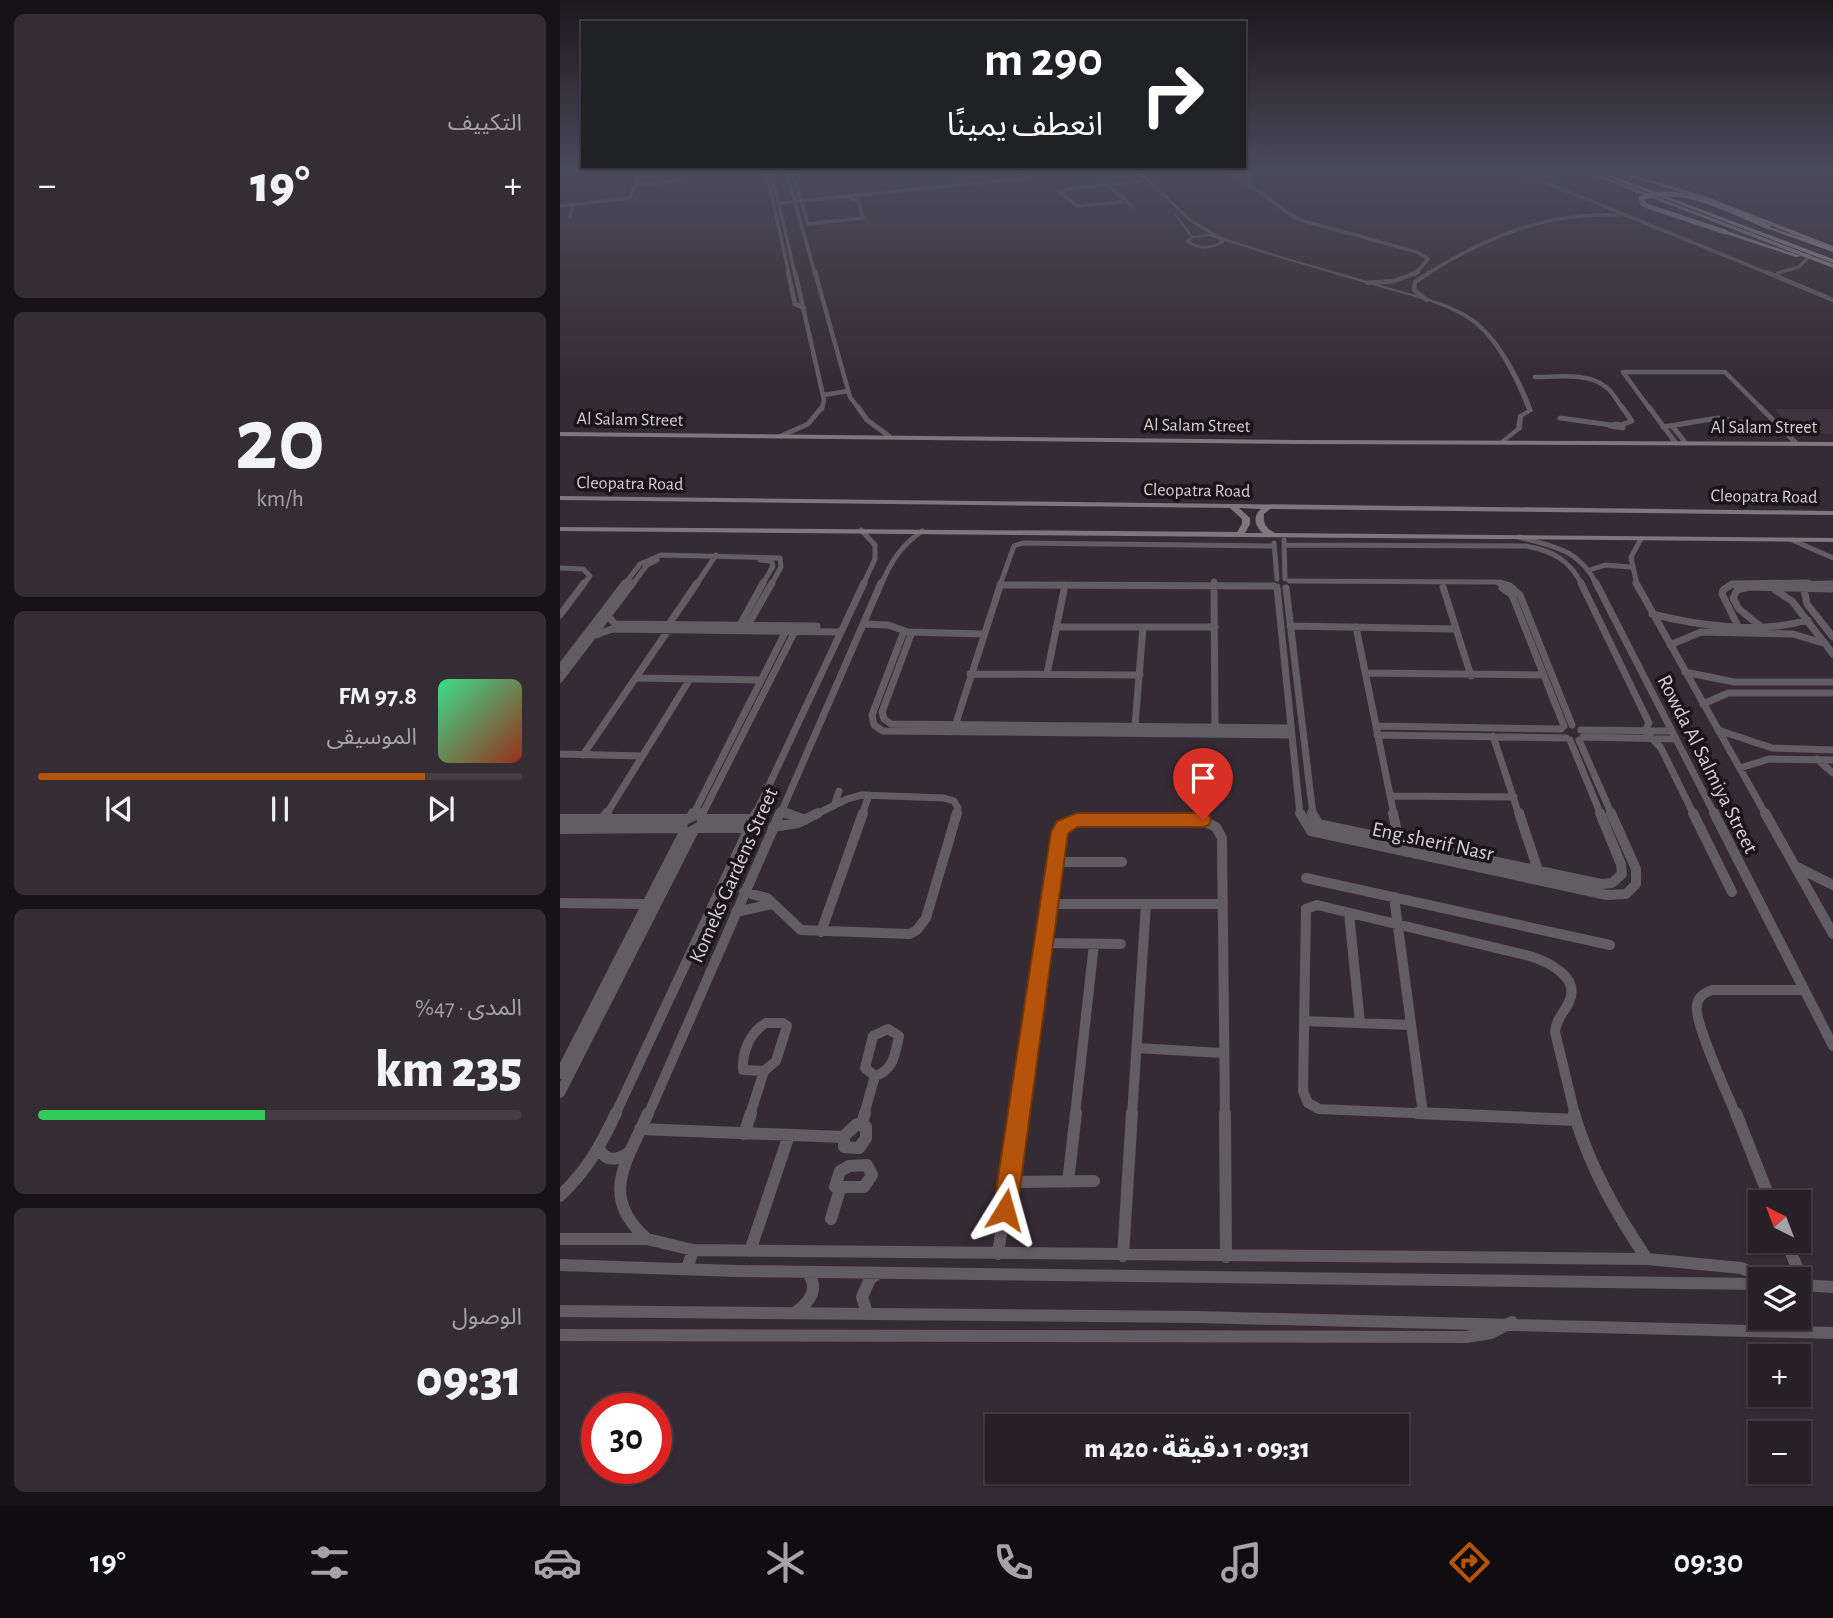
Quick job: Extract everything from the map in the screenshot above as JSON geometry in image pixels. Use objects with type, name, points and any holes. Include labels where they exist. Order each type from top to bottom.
[{"type":"highway","points":[[1750,240],[1807,259],[1833,258]]},
{"type":"highway","points":[[1784,240],[1833,258]]},
{"type":"highway","points":[[1787,240],[1833,258]]},
{"type":"highway","points":[[1799,240],[1833,258]]},
{"type":"main road","points":[[1782,240],[1833,258]]},
{"type":"main road","points":[[1795,240],[1833,258]]},
{"type":"main road","name":"Al Salam Street","points":[[560,434],[889,436],[1002,441],[1675,442],[1833,446]]},
{"type":"main road","name":"Al Salam Street","points":[[560,439],[1833,446]]},
{"type":"main road","name":"Cleopatra Road","points":[[560,498],[1833,513]]},
{"type":"main road","points":[[1232,507],[1246,518],[1240,535]]},
{"type":"main road","points":[[1267,507],[1260,513],[1259,521],[1263,529],[1273,535]]},
{"type":"main road","points":[[560,528],[1833,540]]},
{"type":"street","points":[[781,240],[796,306],[804,308]]},
{"type":"street","points":[[781,436],[812,421],[823,407],[824,395],[789,240]]},
{"type":"street","points":[[805,240],[848,391],[861,415],[889,436]]},
{"type":"street","points":[[1190,240],[1188,243],[1203,247],[1217,245],[1221,240]]},
{"type":"street","points":[[1226,240],[1427,300],[1463,314],[1484,328],[1492,336],[1530,411],[1520,416],[1519,429],[1503,441]]},
{"type":"street","points":[[1374,240],[1420,253],[1428,259],[1419,273]]},
{"type":"street","points":[[1388,240],[1409,246],[1403,248]]},
{"type":"street","points":[[1427,300],[1413,288],[1415,282],[1490,240]]},
{"type":"street","points":[[1687,240],[1833,298]]},
{"type":"street","points":[[1696,240],[1833,298]]},
{"type":"street","points":[[1724,255],[1731,254]]},
{"type":"street","points":[[1779,273],[1800,267],[1807,259]]},
{"type":"street","points":[[1738,261],[1746,260]]},
{"type":"street","points":[[1367,283],[1396,281],[1419,273],[1427,275]]},
{"type":"street","points":[[1675,442],[1623,372],[1725,372],[1796,443]]},
{"type":"street","points":[[1535,377],[1576,377],[1602,384],[1632,421],[1617,427],[1560,418]]},
{"type":"street","points":[[824,395],[848,391]]},
{"type":"street","points":[[1663,426],[1673,427],[1718,418],[1783,430]]},
{"type":"street","points":[[1617,427],[1626,442]]},
{"type":"street","points":[[1673,427],[1685,443]]},
{"type":"street","points":[[861,530],[875,545],[875,559],[892,559]]},
{"type":"street","name":"Komeks Gardens Street","points":[[647,1239],[625,1217],[617,1194],[630,1152],[892,559],[904,544],[922,531]]},
{"type":"street","points":[[1273,535],[1290,626],[1314,820],[1321,825],[1473,862],[1538,870],[1601,884],[1616,881],[1622,874],[1622,864],[1572,733],[1512,594],[1499,587],[1377,584]]},
{"type":"street","points":[[1281,583],[1284,535]]},
{"type":"street","name":"Rowda Al Salmiya Street","points":[[1519,537],[1566,550],[1583,561],[1590,570],[1833,1046]]},
{"type":"street","points":[[1590,570],[1610,565],[1630,567],[1632,552],[1641,539]]},
{"type":"street","points":[[1792,540],[1833,558]]},
{"type":"street","points":[[955,726],[982,634],[1012,548],[1023,543],[1274,546]]},
{"type":"street","points":[[1285,545],[1526,546],[1555,554],[1575,571],[1649,723],[1647,735]]},
{"type":"street","points":[[560,668],[642,562],[661,555],[768,560],[774,564],[744,625]]},
{"type":"street","points":[[1276,556],[1284,556]]},
{"type":"street","points":[[560,679],[650,563],[661,559],[715,557]]},
{"type":"street","points":[[583,755],[715,557]]},
{"type":"street","name":"Komeks Gardens Street","points":[[560,1196],[583,1174],[599,1149],[875,559]]},
{"type":"street","name":"Rowda Al Salmiya Street","points":[[1630,567],[1652,614],[1833,934]]},
{"type":"street","points":[[560,568],[583,569],[590,576],[560,615]]},
{"type":"street","points":[[1001,582],[1506,584],[1520,594],[1544,675],[1572,733]]},
{"type":"street","points":[[1738,626],[1723,599],[1723,590],[1727,586],[1748,582],[1833,583]]},
{"type":"street","points":[[1214,583],[1215,727]]},
{"type":"street","name":"Eng.sherif Nasr","points":[[1281,583],[1285,672],[1300,817],[1308,829],[1319,835],[1473,862],[1614,896],[1626,894],[1634,888],[1636,869],[1572,733]]},
{"type":"street","points":[[1046,674],[1056,627],[1060,584]]},
{"type":"street","points":[[1443,587],[1471,676]]},
{"type":"street","points":[[1760,626],[1735,603],[1734,594],[1742,588],[1833,589]]},
{"type":"street","points":[[1772,589],[1796,605],[1833,653]]},
{"type":"street","points":[[1804,589],[1807,604],[1833,637]]},
{"type":"street","points":[[1796,605],[1807,604]]},
{"type":"street","points":[[1652,614],[1699,628],[1791,630],[1808,620]]},
{"type":"street","points":[[608,616],[615,624],[668,627],[791,631],[843,629]]},
{"type":"street","points":[[863,624],[888,625],[908,632],[982,634]]},
{"type":"street","points":[[593,636],[612,629],[668,627],[744,625],[843,629]]},
{"type":"street","points":[[1290,626],[1455,629]]},
{"type":"street","points":[[1670,645],[1699,628],[1738,626],[1791,630],[1826,644]]},
{"type":"street","points":[[1056,627],[1214,627]]},
{"type":"street","points":[[1135,726],[1143,627]]},
{"type":"street","points":[[1356,627],[1399,842]]},
{"type":"street","points":[[560,1093],[761,680],[791,631]]},
{"type":"street","points":[[560,1074],[791,631]]},
{"type":"street","points":[[908,632],[883,712],[884,719],[896,725],[1215,727],[1291,731]]},
{"type":"street","points":[[908,632],[872,715],[874,725],[883,731],[1291,731]]},
{"type":"street","points":[[1285,672],[1296,672]]},
{"type":"street","points":[[1685,672],[1734,682],[1833,682]]},
{"type":"street","points":[[1365,673],[1544,675]]},
{"type":"street","points":[[970,674],[1140,674]]},
{"type":"street","points":[[636,678],[761,680]]},
{"type":"street","points":[[603,819],[690,679]]},
{"type":"street","points":[[1734,682],[1741,692]]},
{"type":"street","points":[[1703,704],[1728,693],[1833,693]]},
{"type":"street","points":[[1718,730],[1772,748],[1833,750]]},
{"type":"street","points":[[1376,731],[1493,737],[1572,733]]},
{"type":"street","points":[[1376,731],[1673,735]]},
{"type":"street","points":[[1647,735],[1661,748],[1732,892]]},
{"type":"street","points":[[1493,737],[1538,870]]},
{"type":"street","points":[[560,754],[642,756]]},
{"type":"street","points":[[1740,768],[1769,759],[1833,760]]},
{"type":"street","points":[[1817,760],[1833,773]]},
{"type":"street","points":[[834,806],[839,792]]},
{"type":"street","points":[[821,932],[869,795]]},
{"type":"street","points":[[744,892],[767,898],[785,912],[796,928],[821,932],[904,936],[917,930],[926,918],[958,813],[957,804],[944,798],[869,795],[847,799],[805,820],[773,827]]},
{"type":"street","points":[[1390,796],[1514,797]]},
{"type":"street","points":[[780,811],[805,820]]},
{"type":"street","points":[[560,819],[696,817],[752,823]]},
{"type":"street","points":[[998,1254],[1059,832],[1070,822],[1203,820],[1216,827],[1222,838],[1226,1257]]},
{"type":"street","points":[[560,829],[689,830],[752,823]]},
{"type":"street","points":[[1055,862],[1122,862]]},
{"type":"street","points":[[1795,866],[1833,885]]},
{"type":"street","points":[[1306,878],[1611,945]]},
{"type":"street","points":[[1394,897],[1423,1114]]},
{"type":"street","points":[[560,903],[648,904]]},
{"type":"street","points":[[736,912],[772,904]]},
{"type":"street","points":[[1049,904],[1223,904]]},
{"type":"street","points":[[1123,1256],[1146,904]]},
{"type":"street","points":[[1576,1120],[1319,1109],[1308,1104],[1303,1091],[1305,912],[1317,905],[1539,959],[1562,972],[1571,993],[1569,1002],[1558,1016],[1555,1032],[1576,1120],[1587,1154],[1607,1196],[1647,1259]]},
{"type":"street","points":[[1349,913],[1360,1023]]},
{"type":"street","points":[[1044,943],[1121,944]]},
{"type":"street","points":[[1068,1182],[1094,944]]},
{"type":"street","points":[[1766,1190],[1698,1019],[1696,1005],[1702,995],[1712,990],[1804,990]]},
{"type":"street","points":[[1304,1021],[1411,1025]]},
{"type":"street","points":[[744,1134],[764,1071],[776,1061],[787,1029],[783,1023],[762,1024],[753,1033],[741,1067],[746,1071],[764,1071]]},
{"type":"street","points":[[1137,1048],[1222,1052]]},
{"type":"street","points":[[854,1165],[859,1148],[866,1138],[867,1132],[862,1124],[875,1076]]},
{"type":"street","points":[[859,1148],[844,1147],[843,1137],[851,1126],[862,1124]]},
{"type":"street","points":[[640,1129],[843,1137]]},
{"type":"street","points":[[750,1251],[789,1135]]},
{"type":"street","points":[[599,1149],[603,1157],[610,1161],[620,1159],[630,1152]]},
{"type":"street","points":[[867,1165],[871,1169],[869,1182],[864,1187],[840,1189],[835,1187],[838,1172],[845,1166],[867,1165]]},
{"type":"street","points":[[1009,1182],[1094,1181]]},
{"type":"street","points":[[831,1219],[840,1189]]},
{"type":"street","points":[[560,1239],[647,1239],[693,1250],[1647,1259],[1748,1271]]},
{"type":"street","points":[[687,1269],[693,1250]]},
{"type":"street","points":[[560,1265],[807,1272],[1748,1284]]},
{"type":"street","points":[[796,1312],[805,1306],[811,1297],[813,1277],[807,1272]]},
{"type":"street","points":[[867,1313],[862,1297],[864,1287],[878,1273]]},
{"type":"street","points":[[1811,1286],[1830,1289]]},
{"type":"street","points":[[560,1311],[1512,1322],[1833,1333]]},
{"type":"street","points":[[560,1335],[1466,1337],[1491,1334],[1512,1322]]},
{"type":"shaded area","points":[[1774,409],[1833,409],[1833,434],[1797,433]]},
{"type":"route","points":[[1005,1210],[1059,832],[1063,826],[1077,820],[1203,820]]}]
